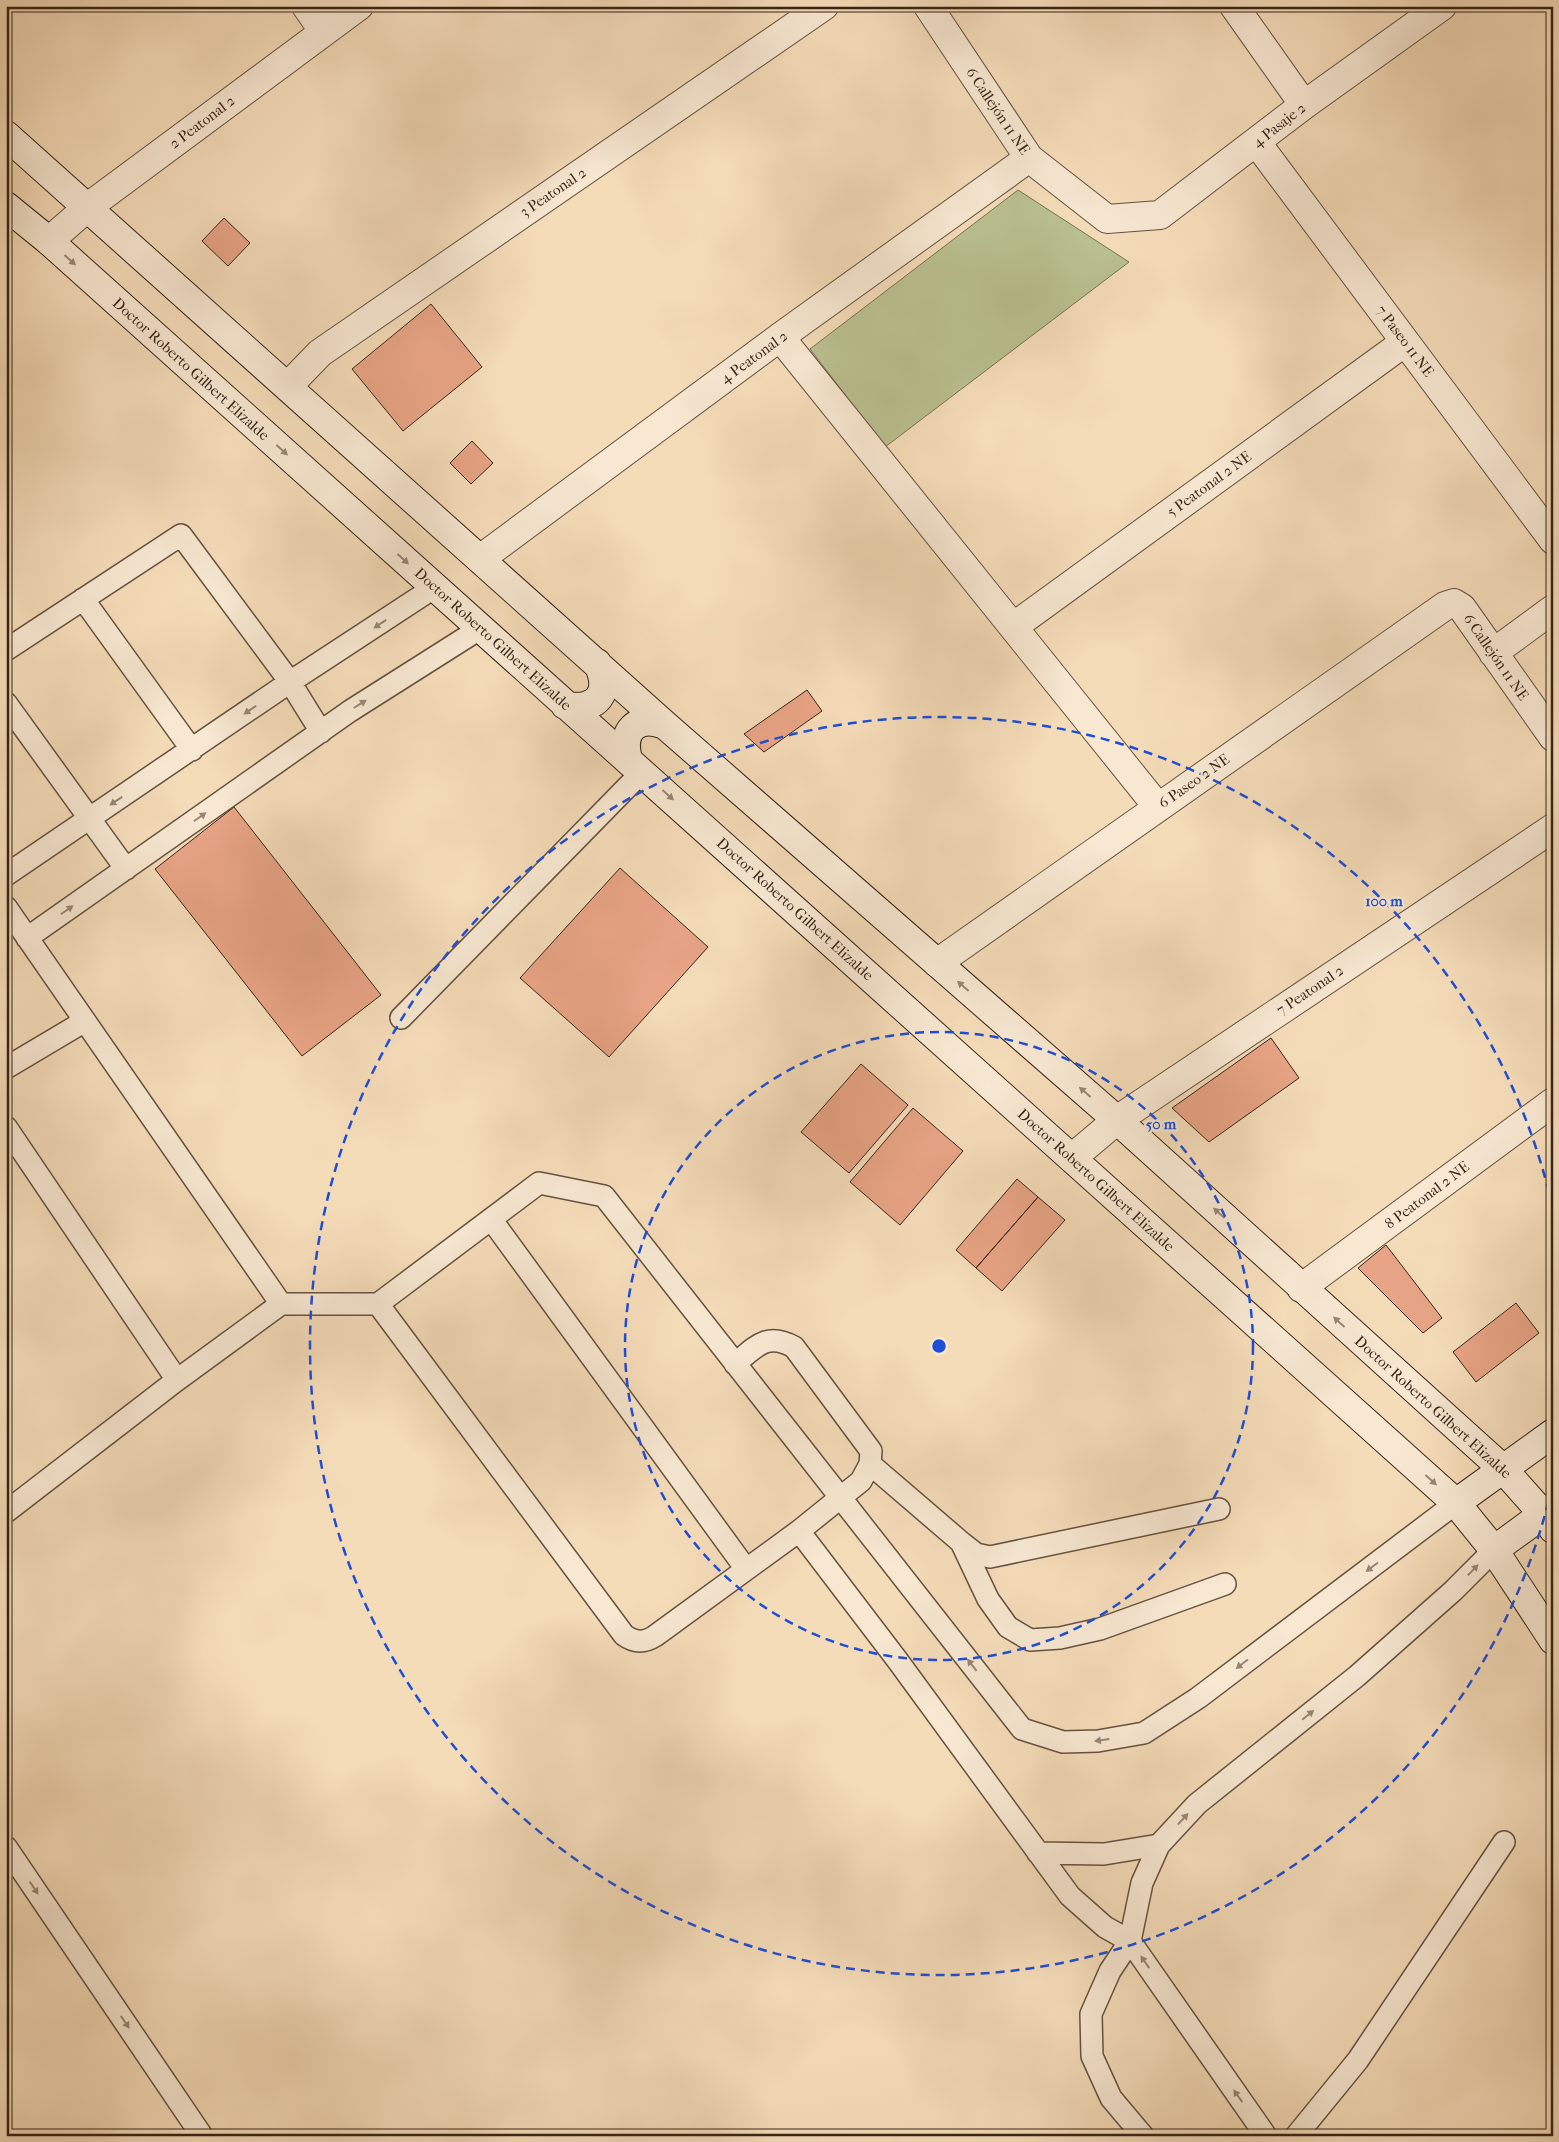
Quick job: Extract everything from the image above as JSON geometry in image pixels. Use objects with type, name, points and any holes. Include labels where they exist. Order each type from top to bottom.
[{"type":"street","points":[[306,6],[324,32]]},
{"type":"street","name":"2 Peatonal 2","points":[[49,241],[88,207],[359,6]]},
{"type":"street","name":"3 Peatonal 2","points":[[288,386],[320,353],[824,6]]},
{"type":"street","name":"6 Callejón 11 NE","points":[[928,6],[1029,158],[1108,219]]},
{"type":"street","points":[[1234,6],[1304,106]]},
{"type":"street","name":"4 Pasaje 2","points":[[1108,219],[1160,215],[1304,106],[1442,6]]},
{"type":"street","name":"Doctor Roberto Gilbert Elizalde","points":[[6,135],[665,725],[1117,1120],[1503,1469],[1549,1516]]},
{"type":"street","name":"7 Paseo 11 NE","points":[[1257,143],[1553,540]]},
{"type":"street","name":"4 Peatonal 2","points":[[480,559],[780,337],[1029,158]]},
{"type":"street","name":"Doctor Roberto Gilbert Elizalde","points":[[6,206],[49,241],[1456,1503],[1494,1550],[1553,1640]]},
{"type":"street","points":[[780,337],[1157,806]]},
{"type":"street","name":"5 Peatonal 2 NE","points":[[1013,627],[1405,342]]},
{"type":"street","name":"6 Callejón 11 NE","points":[[1454,603],[1462,608],[1553,737]]},
{"type":"street","name":"6 Paseo 2 NE","points":[[937,963],[1157,806],[1445,606],[1454,603]]},
{"type":"street","points":[[1493,653],[1553,609]]},
{"type":"street","points":[[566,705],[577,708],[590,705],[599,697],[604,686],[603,673],[597,663]]},
{"type":"street","points":[[635,766],[624,746],[628,733],[638,723],[652,720],[665,725]]},
{"type":"street","name":"7 Peatonal 2","points":[[1072,1158],[1117,1120],[1553,828]]},
{"type":"street","name":"8 Peatonal 2 NE","points":[[1301,1288],[1553,1102]]},
{"type":"street","points":[[1456,1503],[1553,1433]]},
{"type":"street","points":[[1494,1550],[1549,1516]]},
{"type":"lane","points":[[6,650],[181,535],[290,682],[320,732]]},
{"type":"lane","points":[[6,875],[290,682],[435,587]]},
{"type":"lane","points":[[83,599],[192,750]]},
{"type":"lane","points":[[27,938],[350,711],[481,628]]},
{"type":"lane","points":[[6,703],[126,869]]},
{"type":"lane","points":[[401,1018],[635,766]]},
{"type":"lane","points":[[6,907],[281,1304]]},
{"type":"lane","points":[[6,1068],[85,1021]]},
{"type":"lane","points":[[6,1127],[177,1380]]},
{"type":"lane","points":[[6,1512],[177,1380],[281,1304],[378,1304],[539,1182],[604,1196],[1022,1729],[1063,1742],[1098,1741],[1144,1733],[1198,1698],[1456,1503]]},
{"type":"lane","points":[[491,1219],[746,1568]]},
{"type":"lane","points":[[378,1304],[624,1635],[630,1640],[648,1641],[656,1636],[841,1498],[861,1481],[870,1464],[871,1451],[794,1347],[785,1342],[775,1340],[761,1342],[735,1364]]},
{"type":"lane","points":[[870,1464],[976,1554],[990,1557],[1220,1509]]},
{"type":"lane","points":[[799,1531],[898,1661],[1070,1896],[1105,1927],[1130,1942],[1266,2136]]},
{"type":"lane","points":[[962,1543],[988,1599],[1008,1627],[1030,1640],[1060,1638],[1100,1629],[1225,1584]]},
{"type":"lane","points":[[1143,2136],[1111,2098],[1092,2056],[1091,2014],[1110,1971],[1130,1942],[1142,1883],[1159,1845],[1197,1804],[1357,1676],[1453,1591],[1494,1550]]},
{"type":"lane","points":[[1296,2136],[1358,2060],[1504,1842]]},
{"type":"lane","points":[[1038,1853],[1104,1854],[1159,1845]]},
{"type":"lane","points":[[6,1847],[202,2136]]},
{"type":"green space","points":[[1018,190],[1129,262],[885,447],[810,349]]},
{"type":"building","points":[[224,218],[250,243],[228,266],[202,241]]},
{"type":"building","points":[[431,304],[482,367],[403,431],[352,369]]},
{"type":"building","points":[[472,441],[493,463],[471,484],[450,463]]},
{"type":"building","points":[[807,690],[822,711],[764,752],[744,734]]},
{"type":"building","points":[[234,807],[381,995],[302,1056],[155,869]]},
{"type":"building","points":[[620,868],[708,947],[609,1057],[520,978]]},
{"type":"building","points":[[1271,1038],[1299,1078],[1209,1142],[1172,1108]]},
{"type":"building","points":[[861,1064],[908,1105],[849,1173],[801,1132]]},
{"type":"building","points":[[913,1108],[963,1151],[900,1225],[850,1182]]},
{"type":"building","points":[[1017,1179],[1038,1197],[976,1268],[956,1250]]},
{"type":"building","points":[[1038,1197],[1065,1220],[1002,1291],[976,1268]]},
{"type":"building","points":[[1386,1245],[1442,1318],[1423,1333],[1358,1268]]},
{"type":"building","points":[[1516,1303],[1539,1333],[1476,1382],[1453,1352]]}]
